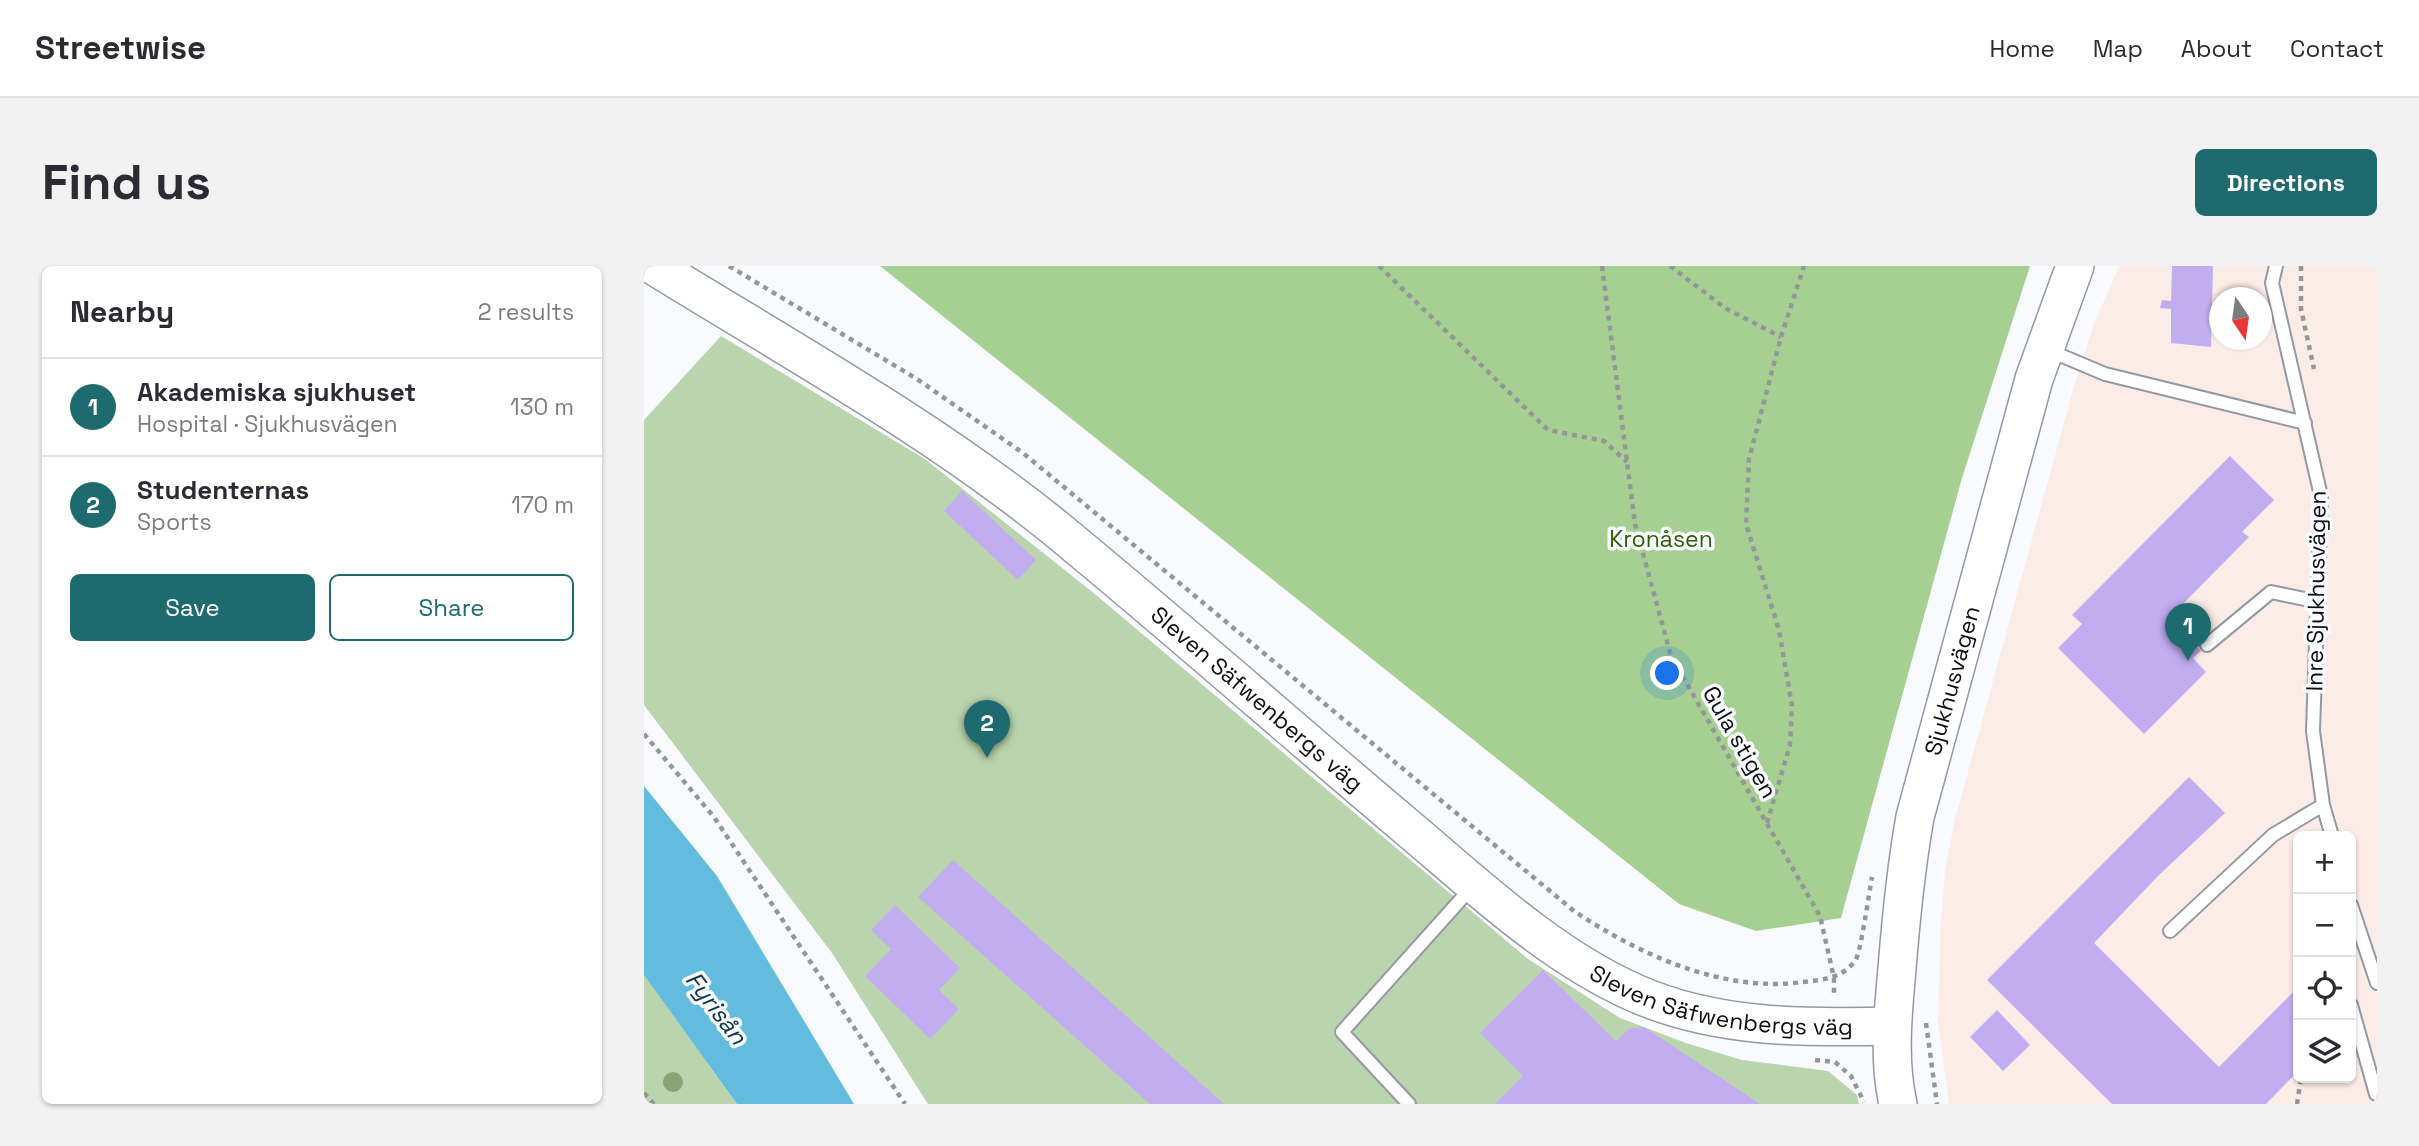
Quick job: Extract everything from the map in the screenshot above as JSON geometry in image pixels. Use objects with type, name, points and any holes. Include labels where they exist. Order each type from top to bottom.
[{"type":"street","name":"Sleven Säfwenbergs väg","points":[[654,266],[950,448],[1053,527],[1474,884],[1590,970],[1638,995],[1703,1015],[1764,1025],[1909,1022]]},
{"type":"street","name":"Sjukhusvägen","points":[[1898,1104],[1894,1087],[1909,1022],[1906,867],[1915,817],[2044,349],[2075,266]]},
{"type":"lane","name":"Inre Sjukhusvägen","points":[[2276,266],[2272,283],[2321,496],[2313,731],[2323,805],[2331,831]]},
{"type":"lane","points":[[2044,349],[2105,374],[2305,423]]},
{"type":"lane","points":[[2207,645],[2271,592],[2319,602]]},
{"type":"lane","points":[[2170,931],[2273,835],[2323,805]]},
{"type":"lane","points":[[1409,1104],[1342,1032],[1474,884]]},
{"type":"lane","points":[[2356,920],[2377,983]]},
{"type":"lane","points":[[2355,1020],[2377,1093],[2370,1104]]},
{"type":"path","points":[[729,266],[917,379],[1023,453],[1574,911],[1607,933],[1650,953],[1733,982],[1775,986],[1834,978],[1857,959],[1866,903]]},
{"type":"path","points":[[1379,266],[1548,430],[1604,442],[1628,463]]},
{"type":"path","name":"Gula stigen","points":[[1602,266],[1635,524],[1671,656],[1819,916],[1834,978]]},
{"type":"path","points":[[1670,266],[1724,308],[1781,337]]},
{"type":"path","points":[[1766,823],[1790,745],[1792,706],[1779,630],[1746,524],[1749,459],[1781,337],[1804,266]]},
{"type":"path","points":[[2301,266],[2301,309],[2316,377]]},
{"type":"path","points":[[644,734],[714,817],[905,1104]]},
{"type":"path","points":[[1909,1022],[1937,1104]]},
{"type":"path","points":[[2297,1104],[2300,1083]]},
{"type":"path","points":[[644,1093],[654,1104]]},
{"type":"shaded area","points":[[2119,266],[2377,266],[2377,1104],[1949,1104],[1938,1022],[1945,870],[1954,823],[2073,390],[2094,324]]},
{"type":"green space","name":"Kronåsen","points":[[880,266],[2030,266],[1962,478],[1841,918],[1756,931],[1679,904]]},
{"type":"green space","points":[[721,336],[925,459],[1096,595],[1528,959],[1620,1018],[1686,1043],[1742,1060],[1828,1071],[1857,1095],[1859,1104],[928,1104],[832,953],[644,705],[644,420]]},
{"type":"green space","points":[[645,976],[737,1104],[644,1104]]},
{"type":"water","name":"Fyrisån","points":[[644,786],[717,876],[854,1104],[737,1104],[644,975]]},
{"type":"building","points":[[2172,266],[2213,266],[2212,287],[2209,287],[2209,347],[2171,343],[2171,309],[2160,308],[2162,300],[2171,301]]},
{"type":"building","points":[[2230,456],[2274,500],[2242,532],[2249,537],[2168,619],[2201,651],[2193,658],[2206,672],[2144,734],[2058,648],[2082,624],[2072,615]]},
{"type":"building","points":[[962,491],[1036,560],[1018,580],[944,511]]},
{"type":"building","points":[[2189,777],[2225,813],[2159,875],[2094,943],[2219,1067],[2293,992],[2293,1076],[2266,1104],[2112,1104],[1987,980]]},
{"type":"building","points":[[953,860],[1224,1104],[1150,1104],[918,897]]},
{"type":"building","points":[[895,905],[960,968],[939,990],[959,1009],[930,1039],[865,976],[891,949],[871,930]]},
{"type":"building","points":[[1543,970],[1616,1041],[1629,1029],[1644,1027],[1760,1104],[1495,1104],[1523,1076],[1480,1033]]},
{"type":"building","points":[[1997,1010],[2030,1045],[2003,1071],[1970,1037]]},
{"type":"place","name":"Akademiska sjukhuset","points":[[2188,661]]},
{"type":"place","name":"Studenternas","points":[[987,758]]}]
